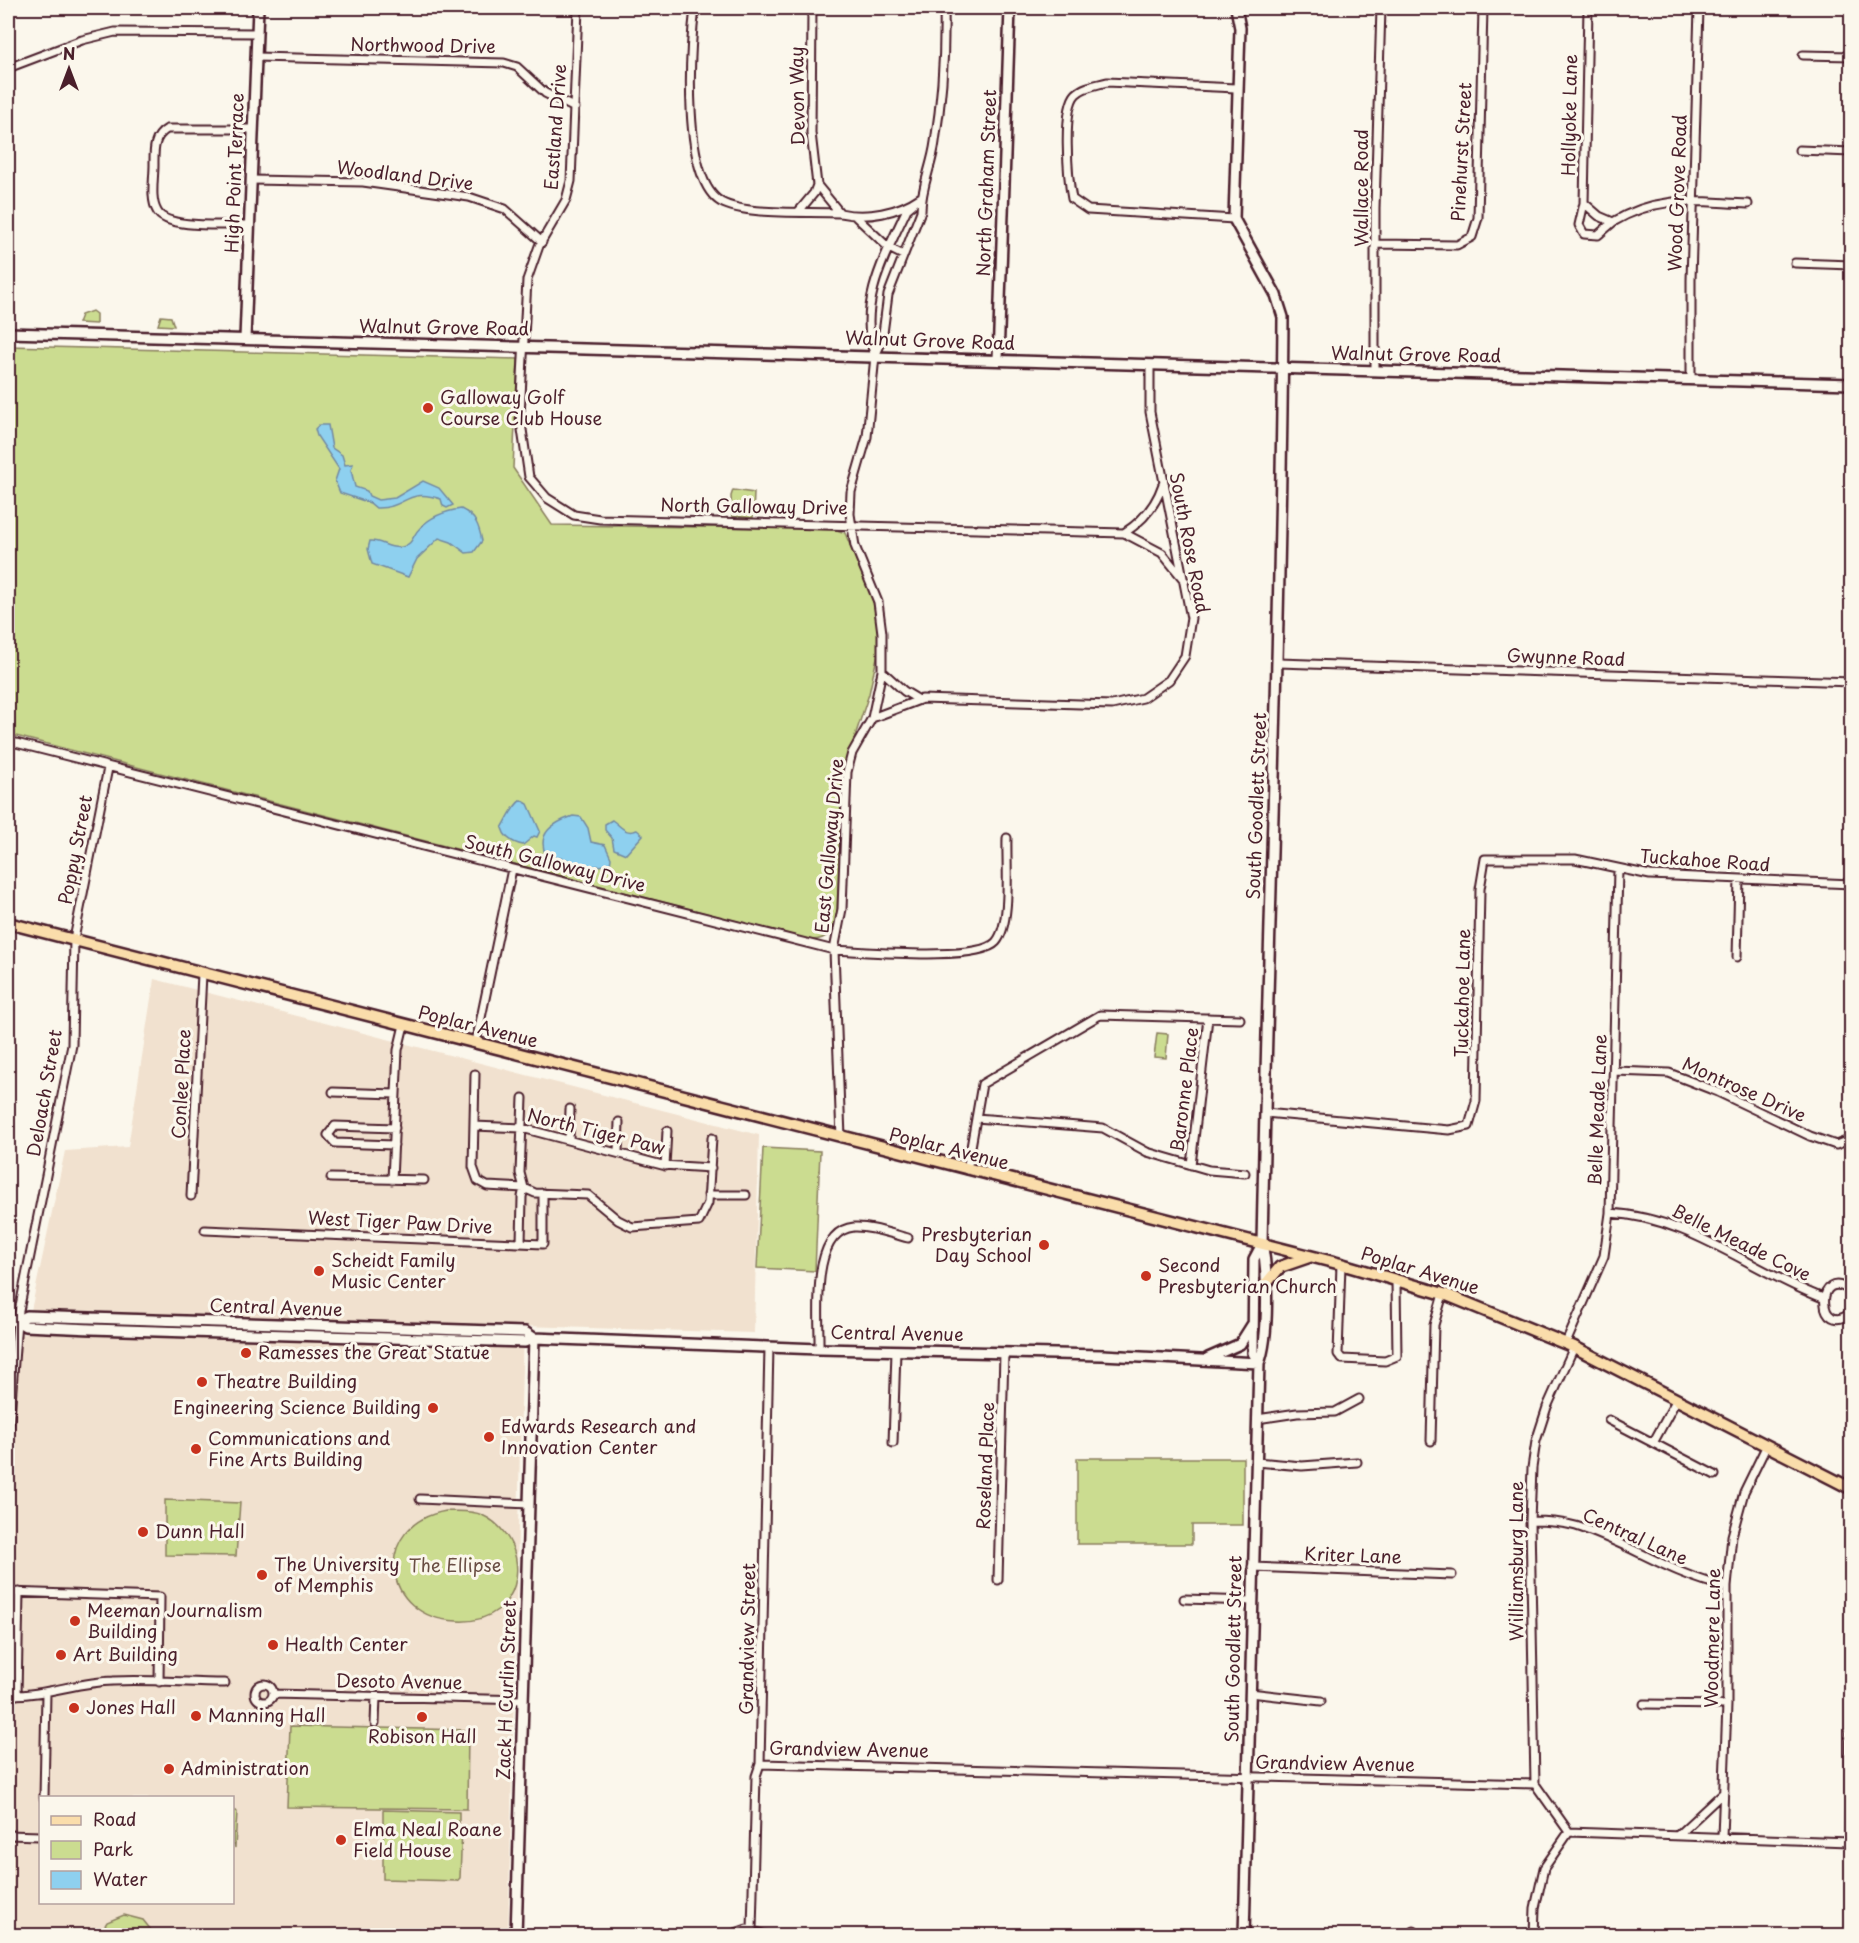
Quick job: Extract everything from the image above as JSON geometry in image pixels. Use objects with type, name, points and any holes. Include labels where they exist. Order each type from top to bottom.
[{"type":"main road","name":"High Point Terrace","points":[[245,339],[258,8]]},
{"type":"main road","name":"North Graham Street","points":[[998,360],[1010,8]]},
{"type":"main road","points":[[1234,219],[1236,88],[1240,28],[1236,8]]},
{"type":"main road","name":"South Goodlett Street","points":[[1234,219],[1276,295],[1283,317],[1279,663],[1262,1244],[1266,1259],[1265,1341],[1259,1363],[1257,1419],[1244,1935]]},
{"type":"main road","name":"Walnut Grove Road","points":[[8,333],[1851,384]]},
{"type":"main road","name":"Poplar Avenue","points":[[8,923],[966,1170],[1341,1264],[1443,1294],[1570,1345],[1851,1489]]},
{"type":"main road","name":"South Goodlett Street","points":[[1259,1363],[1253,1353],[1254,1259],[1262,1244]]},
{"type":"main road","points":[[1265,1285],[1280,1267],[1311,1257]]},
{"type":"main road","name":"Central Avenue","points":[[12,1321],[25,1326],[91,1329],[525,1342],[534,1338],[1259,1363]]},
{"type":"main road","points":[[1191,1361],[1230,1350],[1240,1344],[1253,1324]]},
{"type":"main road","name":"Zack H Curlin Street","points":[[516,1935],[534,1338]]},
{"type":"street","points":[[8,8],[8,15]]},
{"type":"street","name":"Eastland Drive","points":[[523,346],[527,280],[542,242],[570,189],[578,8]]},
{"type":"street","points":[[695,8],[690,111],[694,144],[708,186],[720,202],[738,208],[840,213],[855,216],[904,207],[921,197]]},
{"type":"street","name":"Devon Way","points":[[812,8],[811,133],[817,185]]},
{"type":"street","points":[[875,356],[882,341],[888,295],[921,211],[921,197],[935,146],[942,89],[944,8]]},
{"type":"street","name":"Wallace Road","points":[[1375,370],[1377,244],[1375,208],[1381,8]]},
{"type":"street","name":"Pinehurst Street","points":[[1377,244],[1457,245],[1472,237],[1478,218],[1483,8]]},
{"type":"street","name":"Hollyoke Lane","points":[[1588,8],[1584,203],[1579,225],[1588,236],[1598,236],[1613,222]]},
{"type":"street","name":"Wood Grove Road","points":[[1691,379],[1693,202],[1699,8]]},
{"type":"street","points":[[8,68],[82,40],[115,32],[257,33]]},
{"type":"street","points":[[1803,55],[1851,56]]},
{"type":"street","name":"Northwood Drive","points":[[256,57],[504,63],[517,67],[545,93],[575,108]]},
{"type":"street","points":[[1234,219],[1088,210],[1072,199],[1067,178],[1070,111],[1075,94],[1088,87],[1107,82],[1236,88]]},
{"type":"street","points":[[250,225],[174,223],[158,214],[154,200],[154,148],[163,132],[179,127],[253,129]]},
{"type":"street","points":[[1799,150],[1851,152]]},
{"type":"street","name":"Woodland Drive","points":[[251,180],[363,182],[469,197],[505,209],[542,242]]},
{"type":"street","points":[[799,211],[817,185],[840,213]]},
{"type":"street","points":[[875,356],[869,340],[871,304],[877,271],[908,209],[921,197]]},
{"type":"street","points":[[1584,203],[1599,216],[1613,222],[1632,211],[1651,204],[1693,202],[1748,204]]},
{"type":"street","points":[[855,216],[889,248],[903,255]]},
{"type":"street","points":[[1795,263],[1851,265]]},
{"type":"street","name":"North Galloway Drive","points":[[523,346],[520,416],[529,477],[547,498],[574,515],[600,519],[1124,532],[1162,553],[1185,581]]},
{"type":"street","name":"East Galloway Drive","points":[[841,1138],[834,950],[842,909],[847,772],[852,753],[872,718],[882,671],[882,633],[878,602],[855,546],[851,524],[851,492],[867,437],[875,356]]},
{"type":"street","name":"South Rose Road","points":[[872,718],[919,700],[1112,705],[1143,698],[1169,680],[1185,656],[1191,618],[1150,412],[1150,366]]},
{"type":"street","points":[[1124,532],[1136,526],[1152,506],[1164,483]]},
{"type":"street","name":"Gwynne Road","points":[[1279,663],[1851,682]]},
{"type":"street","points":[[882,671],[904,691],[919,700]]},
{"type":"street","name":"South Galloway Drive","points":[[8,741],[834,950],[958,954],[985,949],[996,942],[1005,919],[1007,838]]},
{"type":"street","name":"Poppy Street","points":[[74,939],[108,768]]},
{"type":"street","name":"Tuckahoe Lane","points":[[1265,1113],[1449,1130],[1469,1126],[1476,1101],[1480,889],[1485,860]]},
{"type":"street","name":"Tuckahoe Road","points":[[1485,860],[1575,860],[1650,875],[1851,884]]},
{"type":"street","points":[[476,1042],[512,869]]},
{"type":"street","name":"Belle Meade Lane","points":[[1570,1345],[1604,1256],[1610,1213],[1618,869]]},
{"type":"street","points":[[1737,957],[1739,879]]},
{"type":"street","name":"Deloach Street","points":[[8,1443],[12,1321],[72,1045],[74,939]]},
{"type":"street","name":"Conlee Place","points":[[191,1196],[202,974]]},
{"type":"street","points":[[966,1170],[982,1084],[1100,1015],[1240,1019]]},
{"type":"street","name":"Baronne Place","points":[[1191,1165],[1208,1018]]},
{"type":"street","points":[[392,1180],[398,1050],[404,1025]]},
{"type":"street","name":"Montrose Drive","points":[[1615,1071],[1669,1073],[1718,1092],[1810,1137],[1836,1145],[1850,1140],[1851,1132]]},
{"type":"street","points":[[475,1074],[473,1167],[478,1181],[487,1186],[591,1196],[618,1220],[632,1227],[699,1222],[705,1214],[708,1195],[712,1138]]},
{"type":"street","points":[[333,1092],[396,1094]]},
{"type":"street","points":[[521,1243],[524,1188],[520,1173],[523,1098]]},
{"type":"street","points":[[569,1140],[570,1109]]},
{"type":"street","points":[[976,1118],[1103,1128],[1147,1152],[1209,1170],[1245,1173]]},
{"type":"street","points":[[618,1153],[620,1122]]},
{"type":"street","points":[[394,1145],[335,1143],[328,1135],[335,1126],[395,1128]]},
{"type":"street","name":"North Tiger Paw","points":[[474,1126],[522,1128],[665,1166],[711,1168]]},
{"type":"street","points":[[665,1166],[667,1131]]},
{"type":"street","points":[[331,1178],[424,1180]]},
{"type":"street","name":"West Tiger Paw Drive","points":[[205,1230],[543,1244],[543,1193]]},
{"type":"street","points":[[708,1195],[746,1195]]},
{"type":"street","name":"Belle Meade Cove","points":[[1610,1213],[1653,1218],[1712,1242],[1797,1288],[1823,1298]]},
{"type":"street","points":[[819,1349],[822,1258],[829,1241],[840,1231],[856,1227],[908,1238]]},
{"type":"street","points":[[1341,1264],[1338,1354],[1342,1359],[1385,1361],[1397,1356],[1396,1281]]},
{"type":"street","name":"Belle Meade Cove","points":[[1851,1292],[1845,1287],[1836,1286],[1827,1290],[1823,1298],[1823,1307],[1829,1314],[1837,1317],[1846,1316],[1851,1311]]},
{"type":"street","points":[[1431,1441],[1434,1325],[1443,1294]]},
{"type":"street","name":"Williamsburg Lane","points":[[1535,1784],[1530,1521],[1536,1441],[1570,1345]]},
{"type":"street","name":"Grandview Street","points":[[752,1930],[756,1776],[760,1764],[769,1347]]},
{"type":"street","points":[[893,1443],[896,1351]]},
{"type":"street","name":"Roseland Place","points":[[998,1580],[1004,1353]]},
{"type":"street","points":[[1257,1419],[1297,1413],[1335,1412],[1359,1399]]},
{"type":"street","points":[[1653,1443],[1677,1399]]},
{"type":"street","points":[[1609,1420],[1715,1475]]},
{"type":"street","name":"Woodmere Lane","points":[[1722,1837],[1727,1705],[1727,1587],[1732,1536],[1744,1492],[1766,1447]]},
{"type":"street","points":[[1256,1462],[1302,1466],[1356,1462]]},
{"type":"street","points":[[420,1499],[529,1504]]},
{"type":"street","name":"Central Lane","points":[[1530,1521],[1574,1525],[1607,1538],[1695,1580],[1727,1587]]},
{"type":"street","name":"Kriter Lane","points":[[1252,1567],[1452,1575]]},
{"type":"street","points":[[8,1592],[160,1597],[159,1682]]},
{"type":"street","points":[[17,1695],[19,1592]]},
{"type":"street","points":[[1184,1599],[1253,1600]]},
{"type":"street","points":[[1569,1832],[1849,1842],[1851,1643]]},
{"type":"street","points":[[8,1695],[46,1693],[114,1681],[225,1683]]},
{"type":"street","points":[[44,1796],[46,1693]]},
{"type":"street","points":[[1250,1693],[1321,1701]]},
{"type":"street","name":"Desoto Avenue","points":[[273,1694],[524,1700]]},
{"type":"street","points":[[375,1723],[376,1696]]},
{"type":"street","points":[[1644,1704],[1727,1705]]},
{"type":"street","name":"Grandview Avenue","points":[[760,1764],[1535,1784]]},
{"type":"street","points":[[1535,1784],[1569,1832]]},
{"type":"street","points":[[1677,1836],[1724,1792]]},
{"type":"street","points":[[1534,1935],[1534,1908],[1544,1868],[1569,1832]]},
{"type":"street","points":[[8,1835],[39,1836]]},
{"type":"street","points":[[727,1935],[752,1930],[769,1935]]},
{"type":"shaded area","name":"The University of Memphis","points":[[154,979],[759,1135],[754,1333],[523,1326],[508,1935],[8,1936],[8,1333],[26,1334],[65,1151],[128,1147]]},
{"type":"green space","points":[[92,311],[96,314],[96,324],[78,323],[81,315]]},
{"type":"green space","points":[[161,316],[171,317],[174,326],[158,325]]},
{"type":"green space","points":[[8,346],[518,359],[513,468],[552,525],[834,529],[845,533],[872,598],[879,648],[869,694],[843,772],[837,911],[833,928],[827,936],[811,940],[8,734]]},
{"type":"green space","points":[[733,490],[754,493],[753,518],[732,516]]},
{"type":"green space","points":[[1157,1033],[1168,1034],[1166,1058],[1154,1057]]},
{"type":"green space","points":[[763,1148],[820,1151],[815,1271],[757,1268]]},
{"type":"green space","points":[[1077,1458],[1243,1458],[1243,1525],[1192,1525],[1192,1544],[1077,1544]]},
{"type":"green space","points":[[165,1500],[240,1503],[236,1556],[165,1555]]},
{"type":"green space","name":"The Ellipse","points":[[446,1511],[478,1513],[494,1523],[504,1533],[516,1558],[517,1572],[509,1598],[499,1609],[484,1617],[457,1621],[431,1616],[412,1605],[400,1589],[394,1570],[396,1551],[405,1533],[422,1519]]},
{"type":"green space","points":[[290,1726],[468,1730],[467,1809],[287,1807]]},
{"type":"green space","points":[[234,1810],[237,1812],[235,1848],[234,1846]]},
{"type":"green space","points":[[383,1810],[459,1812],[459,1828],[462,1828],[460,1878],[457,1881],[383,1879]]},
{"type":"green space","points":[[124,1915],[143,1920],[155,1935],[99,1935],[107,1922]]},
{"type":"water","points":[[319,425],[328,425],[332,448],[342,455],[345,465],[353,464],[351,470],[355,487],[367,491],[369,496],[378,500],[395,498],[423,481],[439,488],[453,505],[447,508],[443,506],[441,499],[420,495],[394,505],[376,508],[370,503],[340,493],[335,481],[339,469],[317,436],[315,429]]},
{"type":"water","points":[[461,509],[473,518],[480,531],[482,541],[474,552],[466,553],[451,542],[439,538],[417,559],[408,577],[372,564],[368,549],[370,541],[402,547],[411,542],[417,531],[429,520]]},
{"type":"water","points":[[521,800],[528,804],[540,831],[537,837],[534,836],[523,845],[510,840],[502,828]]},
{"type":"water","points":[[573,816],[581,817],[588,828],[591,842],[605,845],[611,858],[610,865],[581,867],[566,859],[546,856],[543,841],[548,830]]},
{"type":"water","points":[[612,820],[626,831],[637,830],[643,835],[626,854],[614,849],[612,838],[605,830],[605,824]]},
{"type":"place","name":"Galloway Golf Course Club House","points":[[428,408]]},
{"type":"place","name":"Presbyterian Day School","points":[[1044,1245]]},
{"type":"place","name":"Scheidt Family Music Center","points":[[319,1271]]},
{"type":"place","name":"Second Presbyterian Church","points":[[1146,1276]]},
{"type":"place","name":"Ramesses the Great Statue","points":[[246,1353]]},
{"type":"place","name":"Theatre Building","points":[[202,1382]]},
{"type":"place","name":"Engineering Science Building","points":[[433,1408]]},
{"type":"place","name":"Edwards Research and Innovation Center","points":[[489,1437]]},
{"type":"place","name":"Communications and Fine Arts Building","points":[[196,1449]]},
{"type":"place","name":"Dunn Hall","points":[[143,1532]]},
{"type":"place","name":"The University of Memphis","points":[[262,1575]]},
{"type":"place","name":"Meeman Journalism Building","points":[[75,1621]]},
{"type":"place","name":"Health Center","points":[[273,1645]]},
{"type":"place","name":"Art Building","points":[[61,1655]]},
{"type":"place","name":"Jones Hall","points":[[74,1708]]},
{"type":"place","name":"Manning Hall","points":[[196,1716]]},
{"type":"place","name":"Robison Hall","points":[[422,1717]]},
{"type":"place","name":"Administration","points":[[169,1769]]},
{"type":"place","name":"Elma Neal Roane Field House","points":[[341,1840]]}]
